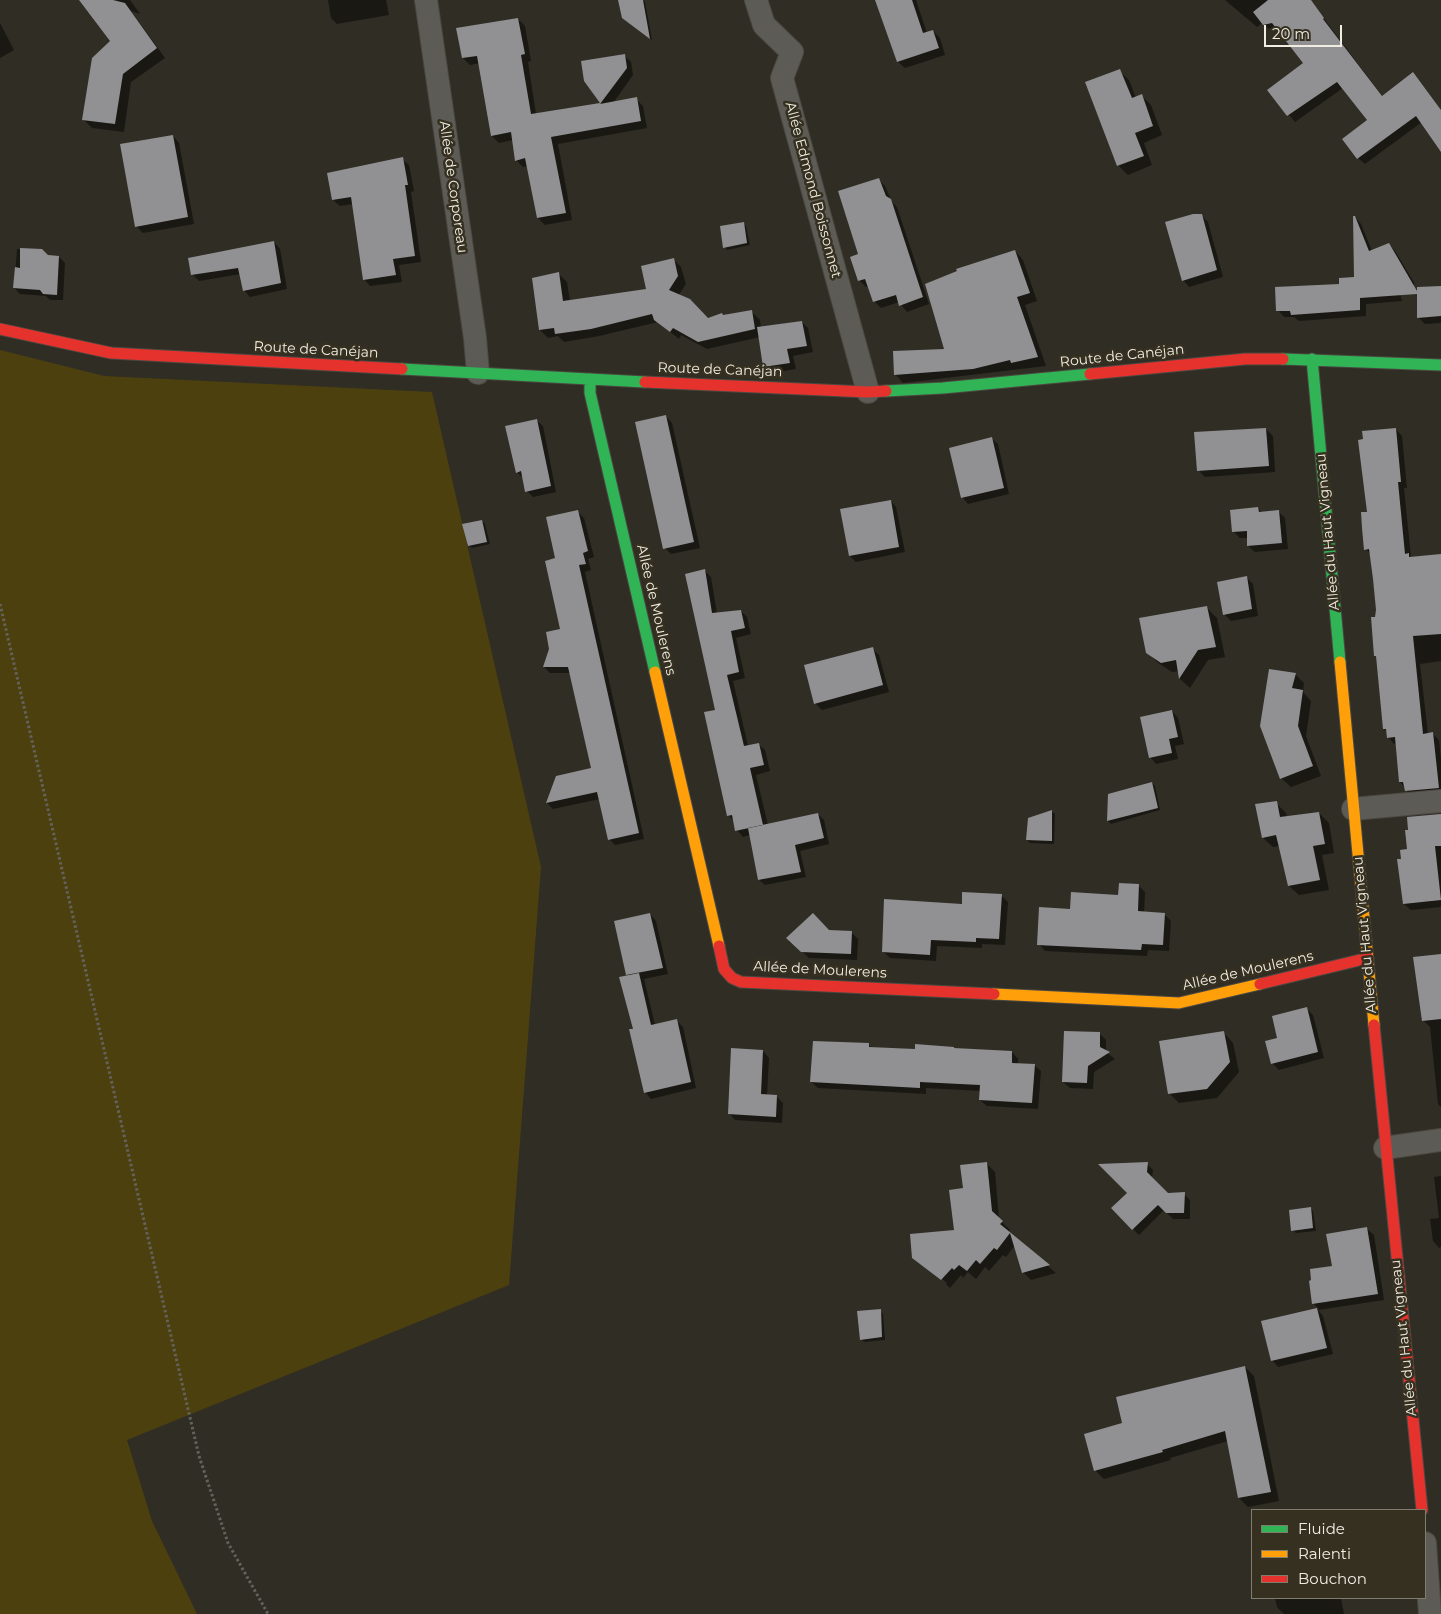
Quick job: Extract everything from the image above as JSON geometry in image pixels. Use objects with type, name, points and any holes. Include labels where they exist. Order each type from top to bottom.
[{"type":"street","name":"Allée de Corporeau","points":[[426,0],[475,338],[478,374]]},
{"type":"street","name":"Allée Edmond Boissonnet","points":[[756,0],[764,25],[792,52],[782,78],[868,392]]},
{"type":"street","name":"Route de Canéjan","points":[[0,329],[112,353],[478,374],[868,392],[943,388],[1244,359],[1312,359],[1441,365]]},
{"type":"street","name":"Allée du Haut Vigneau","points":[[1312,359],[1385,1148],[1422,1509]]},
{"type":"street","name":"Allée de Moulerens","points":[[590,379],[593,403],[724,969],[732,978],[741,982],[1179,1003],[1368,958]]},
{"type":"street","points":[[1354,809],[1441,801]]},
{"type":"street","points":[[1385,1148],[1441,1140]]},
{"type":"street","points":[[1426,1547],[1441,1546]]},
{"type":"street","points":[[1426,1560],[1430,1614]]},
{"type":"path","points":[[0,604],[199,1456],[228,1543],[268,1614]]},
{"type":"shaded area","points":[[0,350],[104,376],[432,392],[541,867],[509,1285],[127,1440],[152,1521],[197,1614],[0,1614]]},
{"type":"building","points":[[79,0],[113,0],[125,3],[157,48],[123,74],[115,124],[82,120],[92,58],[110,41]]},
{"type":"building","points":[[618,0],[643,0],[650,39],[622,18]]},
{"type":"building","points":[[875,0],[912,0],[923,33],[933,30],[939,48],[897,62]]},
{"type":"building","points":[[1268,0],[1311,0],[1323,19],[1382,96],[1413,72],[1441,110],[1441,152],[1416,116],[1357,159],[1342,139],[1367,120],[1337,82],[1287,116],[1267,90],[1303,63],[1272,23],[1263,25],[1253,12]]},
{"type":"building","points":[[518,18],[525,54],[521,55],[531,114],[600,103],[584,81],[581,61],[625,54],[627,68],[600,104],[637,97],[641,121],[551,137],[566,213],[537,218],[525,158],[515,161],[511,132],[491,136],[477,56],[462,58],[456,28]]},
{"type":"building","points":[[1120,69],[1132,98],[1142,94],[1153,126],[1135,133],[1144,156],[1117,166],[1085,82]]},
{"type":"building","points":[[173,135],[188,217],[135,227],[120,144]]},
{"type":"building","points":[[403,157],[408,185],[405,185],[415,256],[393,259],[396,275],[363,280],[351,197],[332,200],[327,173]]},
{"type":"building","points":[[879,178],[886,196],[891,199],[923,297],[899,306],[896,295],[873,302],[865,279],[858,281],[850,257],[858,254],[838,191]]},
{"type":"building","points":[[1193,214],[1202,214],[1217,270],[1182,281],[1165,222]]},
{"type":"building","points":[[1353,216],[1355,216],[1369,251],[1389,243],[1417,291],[1417,287],[1441,286],[1441,316],[1417,318],[1417,294],[1360,298],[1360,310],[1291,315],[1290,311],[1276,311],[1275,287],[1339,284],[1339,278],[1354,277]]},
{"type":"building","points":[[744,222],[747,243],[723,248],[720,226]]},
{"type":"building","points":[[274,241],[281,283],[243,291],[238,268],[191,275],[188,258]]},
{"type":"building","points":[[20,248],[42,249],[48,255],[59,256],[57,295],[43,294],[40,290],[13,288],[15,267],[20,268]]},
{"type":"building","points":[[1015,250],[1030,293],[1017,297],[1038,357],[1011,363],[1010,360],[973,369],[894,375],[893,351],[944,349],[925,284],[957,271],[956,269]]},
{"type":"building","points":[[674,258],[678,276],[669,290],[690,299],[708,318],[722,313],[723,315],[752,310],[755,329],[698,342],[673,328],[670,332],[654,320],[652,314],[591,329],[555,334],[554,328],[539,330],[532,278],[559,272],[563,301],[646,289],[641,266]]},
{"type":"building","points":[[802,321],[807,346],[787,349],[790,363],[763,367],[757,327]]},
{"type":"building","points":[[666,415],[694,542],[663,549],[635,422]]},
{"type":"building","points":[[537,419],[551,486],[525,492],[521,471],[516,473],[505,426]]},
{"type":"building","points":[[1266,428],[1269,466],[1197,471],[1194,432]]},
{"type":"building","points":[[1396,428],[1401,482],[1398,482],[1405,554],[1409,553],[1409,557],[1441,554],[1441,634],[1413,636],[1423,734],[1433,732],[1439,788],[1405,791],[1403,782],[1399,782],[1395,737],[1387,738],[1386,729],[1383,729],[1371,617],[1375,617],[1376,610],[1373,579],[1369,549],[1364,550],[1362,528],[1361,512],[1367,512],[1358,440],[1363,439],[1362,431]]},
{"type":"building","points":[[992,437],[1004,488],[961,498],[949,448]]},
{"type":"building","points":[[891,500],[899,547],[849,556],[840,509]]},
{"type":"building","points":[[1258,507],[1259,512],[1279,510],[1282,543],[1247,546],[1247,531],[1232,532],[1230,510]]},
{"type":"building","points":[[578,510],[588,551],[583,553],[586,564],[579,565],[639,833],[608,840],[597,792],[546,803],[556,776],[591,768],[568,667],[543,667],[549,649],[546,632],[560,629],[545,561],[555,558],[546,517]]},
{"type":"building","points":[[482,520],[487,542],[468,546],[462,524]]},
{"type":"building","points":[[705,569],[712,613],[741,610],[745,628],[731,631],[739,672],[727,675],[744,746],[759,743],[764,765],[750,768],[763,825],[735,831],[732,815],[727,816],[704,712],[715,710],[685,574]]},
{"type":"building","points":[[1247,576],[1252,609],[1223,615],[1217,582]]},
{"type":"building","points":[[1207,606],[1216,647],[1198,650],[1179,679],[1176,660],[1161,663],[1146,653],[1139,618]]},
{"type":"building","points":[[873,647],[883,685],[814,704],[804,665]]},
{"type":"building","points":[[1269,669],[1296,673],[1292,688],[1303,690],[1298,726],[1313,766],[1280,779],[1260,726]]},
{"type":"building","points":[[1172,710],[1178,737],[1169,739],[1172,753],[1149,758],[1140,717]]},
{"type":"building","points":[[1152,782],[1158,808],[1107,821],[1108,794]]},
{"type":"building","points":[[1277,801],[1280,817],[1319,812],[1325,844],[1313,846],[1320,880],[1288,886],[1276,835],[1262,838],[1255,804]]},
{"type":"building","points":[[1052,810],[1052,841],[1026,840],[1028,818]]},
{"type":"building","points":[[818,813],[824,838],[795,845],[801,872],[758,880],[748,828]]},
{"type":"building","points":[[1441,814],[1441,846],[1435,846],[1441,900],[1403,904],[1397,859],[1401,859],[1400,850],[1407,849],[1405,830],[1408,830],[1407,817]]},
{"type":"building","points":[[1119,883],[1139,884],[1138,911],[1165,913],[1163,945],[1142,944],[1141,950],[1037,945],[1039,907],[1070,909],[1071,892],[1118,895]]},
{"type":"building","points":[[962,892],[1002,894],[999,939],[976,938],[976,942],[931,940],[930,955],[882,952],[884,899],[962,904]]},
{"type":"building","points":[[650,913],[663,968],[626,975],[614,921]]},
{"type":"building","points":[[813,913],[829,930],[852,931],[851,954],[801,952],[786,938]]},
{"type":"building","points":[[1441,954],[1441,1019],[1422,1021],[1413,957]]},
{"type":"building","points":[[639,973],[651,1025],[677,1019],[691,1082],[644,1093],[629,1029],[633,1029],[619,977]]},
{"type":"building","points":[[1307,1007],[1318,1052],[1271,1064],[1265,1041],[1277,1038],[1272,1016]]},
{"type":"building","points":[[1064,1031],[1100,1032],[1100,1047],[1110,1052],[1088,1066],[1087,1083],[1062,1082]]},
{"type":"building","points":[[1224,1031],[1230,1062],[1207,1089],[1168,1094],[1159,1041]]},
{"type":"building","points":[[813,1041],[869,1043],[869,1047],[915,1049],[915,1044],[1012,1051],[1012,1063],[1035,1064],[1032,1103],[979,1100],[980,1085],[920,1082],[920,1088],[810,1082]]},
{"type":"building","points":[[731,1048],[763,1050],[761,1094],[777,1095],[776,1117],[728,1114]]},
{"type":"building","points":[[987,1162],[992,1211],[1003,1221],[1000,1224],[1050,1265],[1022,1273],[1010,1233],[997,1250],[994,1248],[980,1264],[976,1260],[967,1271],[959,1265],[954,1270],[952,1268],[941,1280],[912,1258],[910,1234],[954,1230],[949,1190],[963,1188],[960,1165]]},
{"type":"building","points":[[1148,1162],[1147,1172],[1168,1193],[1185,1192],[1184,1213],[1166,1213],[1158,1205],[1132,1230],[1111,1208],[1127,1193],[1098,1164]]},
{"type":"building","points":[[1311,1207],[1313,1228],[1291,1231],[1289,1210]]},
{"type":"building","points":[[1367,1227],[1378,1294],[1312,1304],[1309,1281],[1311,1280],[1310,1269],[1332,1266],[1326,1234]]},
{"type":"building","points":[[1317,1308],[1327,1348],[1271,1361],[1261,1321]]},
{"type":"building","points":[[881,1309],[882,1337],[860,1340],[857,1311]]},
{"type":"building","points":[[1245,1366],[1271,1492],[1238,1498],[1225,1431],[1162,1450],[1163,1452],[1094,1471],[1084,1434],[1122,1423],[1116,1397]]},
{"type":"traffic: fast","points":[[1283,359],[1441,365]]},
{"type":"traffic: fast","points":[[1312,359],[1340,662]]},
{"type":"traffic: fast","points":[[402,369],[645,382]]},
{"type":"traffic: fast","points":[[886,391],[943,388],[1090,374]]},
{"type":"traffic: fast","points":[[590,379],[590,393],[655,672]]},
{"type":"traffic: slow","points":[[1340,662],[1374,1025]]},
{"type":"traffic: slow","points":[[655,672],[719,946]]},
{"type":"traffic: slow","points":[[994,994],[1179,1003],[1260,984]]},
{"type":"traffic: jam","points":[[0,329],[111,353],[402,369]]},
{"type":"traffic: jam","points":[[1090,374],[1245,359],[1283,359]]},
{"type":"traffic: jam","points":[[645,382],[868,392],[886,391]]},
{"type":"traffic: jam","points":[[719,946],[724,969],[732,978],[741,982],[994,994]]},
{"type":"traffic: jam","points":[[1260,984],[1368,958]]},
{"type":"traffic: jam","points":[[1374,1025],[1422,1509]]}]
